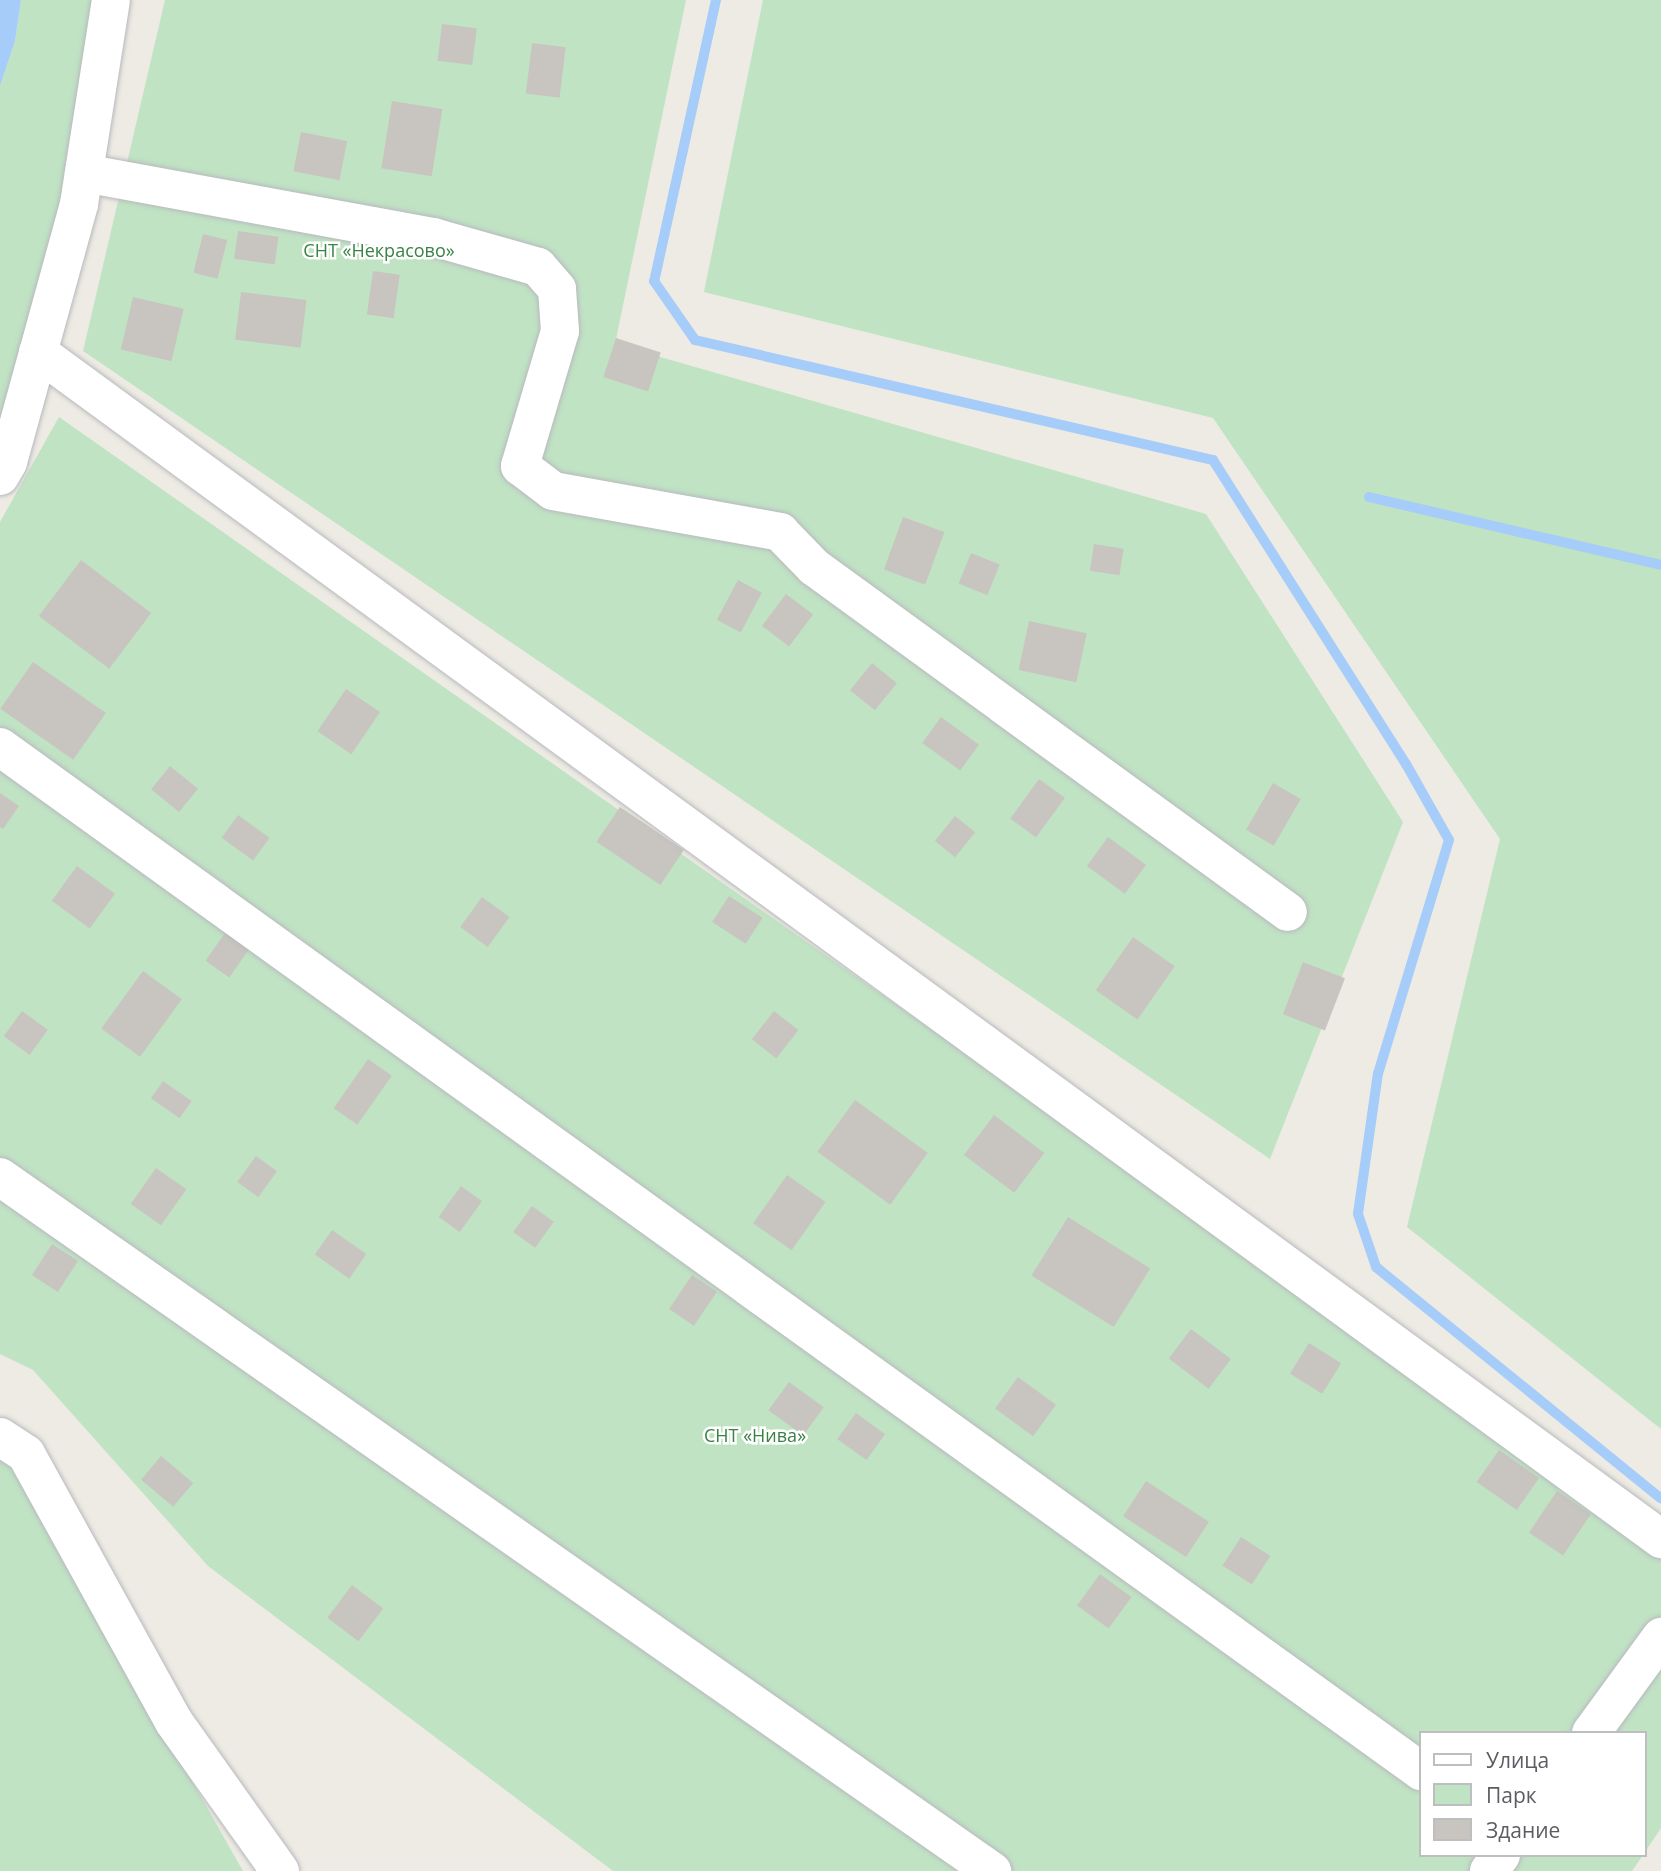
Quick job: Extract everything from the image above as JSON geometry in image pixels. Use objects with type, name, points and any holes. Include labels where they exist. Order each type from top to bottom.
[{"type":"street","points":[[0,476],[8,462],[79,204],[111,0]]},
{"type":"street","points":[[84,173],[433,237],[538,267],[557,289],[560,331],[520,466],[553,491],[780,533],[814,567],[1288,912]]},
{"type":"street","points":[[38,352],[1661,1539]]},
{"type":"street","points":[[0,747],[1420,1770]]},
{"type":"street","points":[[0,1177],[992,1871]]},
{"type":"street","points":[[0,1437],[26,1454],[174,1721],[280,1871]]},
{"type":"street","points":[[1592,1731],[1661,1637]]},
{"type":"green space","points":[[21,0],[98,0],[71,157],[0,440],[0,86],[15,41]]},
{"type":"green space","name":"СНТ «Некрасово»","points":[[165,0],[686,0],[615,344],[1206,514],[1403,822],[1270,1159],[83,351]]},
{"type":"green space","points":[[763,0],[1661,0],[1661,1429],[1407,1227],[1500,839],[1213,418],[704,292]]},
{"type":"green space","name":"СНТ «Нива»","points":[[59,417],[1304,1291],[1661,1559],[1661,1828],[1647,1849],[1647,1731],[1420,1731],[1420,1857],[1642,1857],[1632,1871],[613,1871],[208,1566],[33,1370],[0,1354],[0,522]]},
{"type":"green space","points":[[0,1451],[7,1455],[243,1871],[0,1871]]},
{"type":"water","points":[[0,0],[21,0],[15,41],[0,86]]},
{"type":"building","points":[[442,24],[477,28],[472,65],[437,61]]},
{"type":"building","points":[[532,43],[566,47],[560,98],[526,94]]},
{"type":"building","points":[[392,101],[442,109],[432,176],[381,168]]},
{"type":"building","points":[[301,132],[347,141],[340,180],[293,171]]},
{"type":"building","points":[[238,231],[279,237],[275,264],[234,259]]},
{"type":"building","points":[[203,234],[227,240],[218,279],[193,273]]},
{"type":"building","points":[[373,271],[400,275],[394,318],[367,315]]},
{"type":"building","points":[[241,292],[307,300],[301,348],[235,340]]},
{"type":"building","points":[[133,297],[184,309],[172,361],[121,350]]},
{"type":"building","points":[[616,338],[661,353],[648,392],[603,377]]},
{"type":"building","points":[[903,517],[944,532],[925,585],[884,570]]},
{"type":"building","points":[[1094,544],[1124,549],[1119,575],[1090,571]]},
{"type":"building","points":[[971,553],[1000,565],[987,595],[959,584]]},
{"type":"building","points":[[81,560],[151,613],[109,669],[39,616]]},
{"type":"building","points":[[738,580],[762,593],[741,632],[717,620]]},
{"type":"building","points":[[786,594],[813,614],[789,646],[762,626]]},
{"type":"building","points":[[1029,621],[1087,633],[1076,682],[1019,670]]},
{"type":"building","points":[[33,662],[106,713],[73,760],[0,709]]},
{"type":"building","points":[[872,663],[897,683],[875,710],[850,690]]},
{"type":"building","points":[[346,689],[380,712],[351,754],[317,731]]},
{"type":"building","points":[[941,717],[979,745],[960,771],[922,743]]},
{"type":"building","points":[[170,766],[198,789],[179,812],[151,789]]},
{"type":"building","points":[[1039,779],[1065,798],[1036,837],[1010,819]]},
{"type":"building","points":[[1273,783],[1301,799],[1274,846],[1246,830]]},
{"type":"building","points":[[0,793],[19,806],[3,829],[0,827]]},
{"type":"building","points":[[620,807],[684,850],[660,885],[597,842]]},
{"type":"building","points":[[238,815],[270,838],[253,861],[222,838]]},
{"type":"building","points":[[955,816],[975,832],[955,857],[935,841]]},
{"type":"building","points":[[1108,837],[1146,865],[1125,894],[1087,866]]},
{"type":"building","points":[[77,866],[115,894],[90,928],[52,901]]},
{"type":"building","points":[[729,896],[763,918],[746,944],[712,922]]},
{"type":"building","points":[[482,897],[510,917],[488,947],[460,927]]},
{"type":"building","points":[[225,933],[249,950],[229,977],[205,961]]},
{"type":"building","points":[[1133,937],[1175,966],[1137,1019],[1096,990]]},
{"type":"building","points":[[1303,962],[1345,978],[1325,1030],[1283,1014]]},
{"type":"building","points":[[143,971],[182,999],[140,1057],[101,1028]]},
{"type":"building","points":[[22,1011],[48,1030],[30,1055],[4,1036]]},
{"type":"building","points":[[774,1011],[798,1030],[776,1058],[752,1039]]},
{"type":"building","points":[[368,1059],[392,1076],[357,1125],[334,1108]]},
{"type":"building","points":[[163,1081],[192,1101],[180,1118],[151,1098]]},
{"type":"building","points":[[855,1100],[928,1153],[890,1205],[817,1152]]},
{"type":"building","points":[[994,1115],[1044,1153],[1014,1193],[964,1155]]},
{"type":"building","points":[[256,1156],[277,1171],[258,1197],[237,1182]]},
{"type":"building","points":[[156,1168],[186,1189],[161,1225],[131,1204]]},
{"type":"building","points":[[787,1175],[826,1202],[792,1250],[753,1223]]},
{"type":"building","points":[[461,1186],[482,1201],[460,1232],[439,1217]]},
{"type":"building","points":[[532,1206],[554,1222],[535,1248],[513,1232]]},
{"type":"building","points":[[1068,1217],[1150,1268],[1114,1327],[1031,1276]]},
{"type":"building","points":[[332,1230],[366,1254],[349,1279],[315,1255]]},
{"type":"building","points":[[52,1244],[78,1261],[58,1292],[32,1275]]},
{"type":"building","points":[[692,1275],[717,1292],[694,1326],[669,1309]]},
{"type":"building","points":[[1191,1329],[1231,1359],[1209,1389],[1169,1359]]},
{"type":"building","points":[[1309,1343],[1341,1363],[1322,1394],[1290,1374]]},
{"type":"building","points":[[1018,1377],[1056,1405],[1033,1436],[995,1409]]},
{"type":"building","points":[[789,1382],[824,1407],[803,1436],[768,1410]]},
{"type":"building","points":[[856,1413],[885,1434],[866,1460],[837,1439]]},
{"type":"building","points":[[1499,1450],[1539,1478],[1517,1510],[1477,1482]]},
{"type":"building","points":[[161,1456],[193,1483],[173,1507],[141,1480]]},
{"type":"building","points":[[1146,1481],[1209,1522],[1186,1557],[1123,1516]]},
{"type":"building","points":[[1557,1491],[1591,1514],[1563,1555],[1529,1532]]},
{"type":"building","points":[[1241,1537],[1270,1556],[1252,1585],[1222,1566]]},
{"type":"building","points":[[1100,1574],[1132,1597],[1109,1628],[1077,1606]]},
{"type":"building","points":[[352,1585],[383,1608],[358,1641],[327,1618]]},
{"type":"waterway","points":[[716,0],[654,281],[695,340],[1213,460],[1406,764],[1449,840],[1378,1073],[1358,1214],[1376,1267],[1661,1499]]},
{"type":"waterway","points":[[1369,497],[1661,565]]}]
